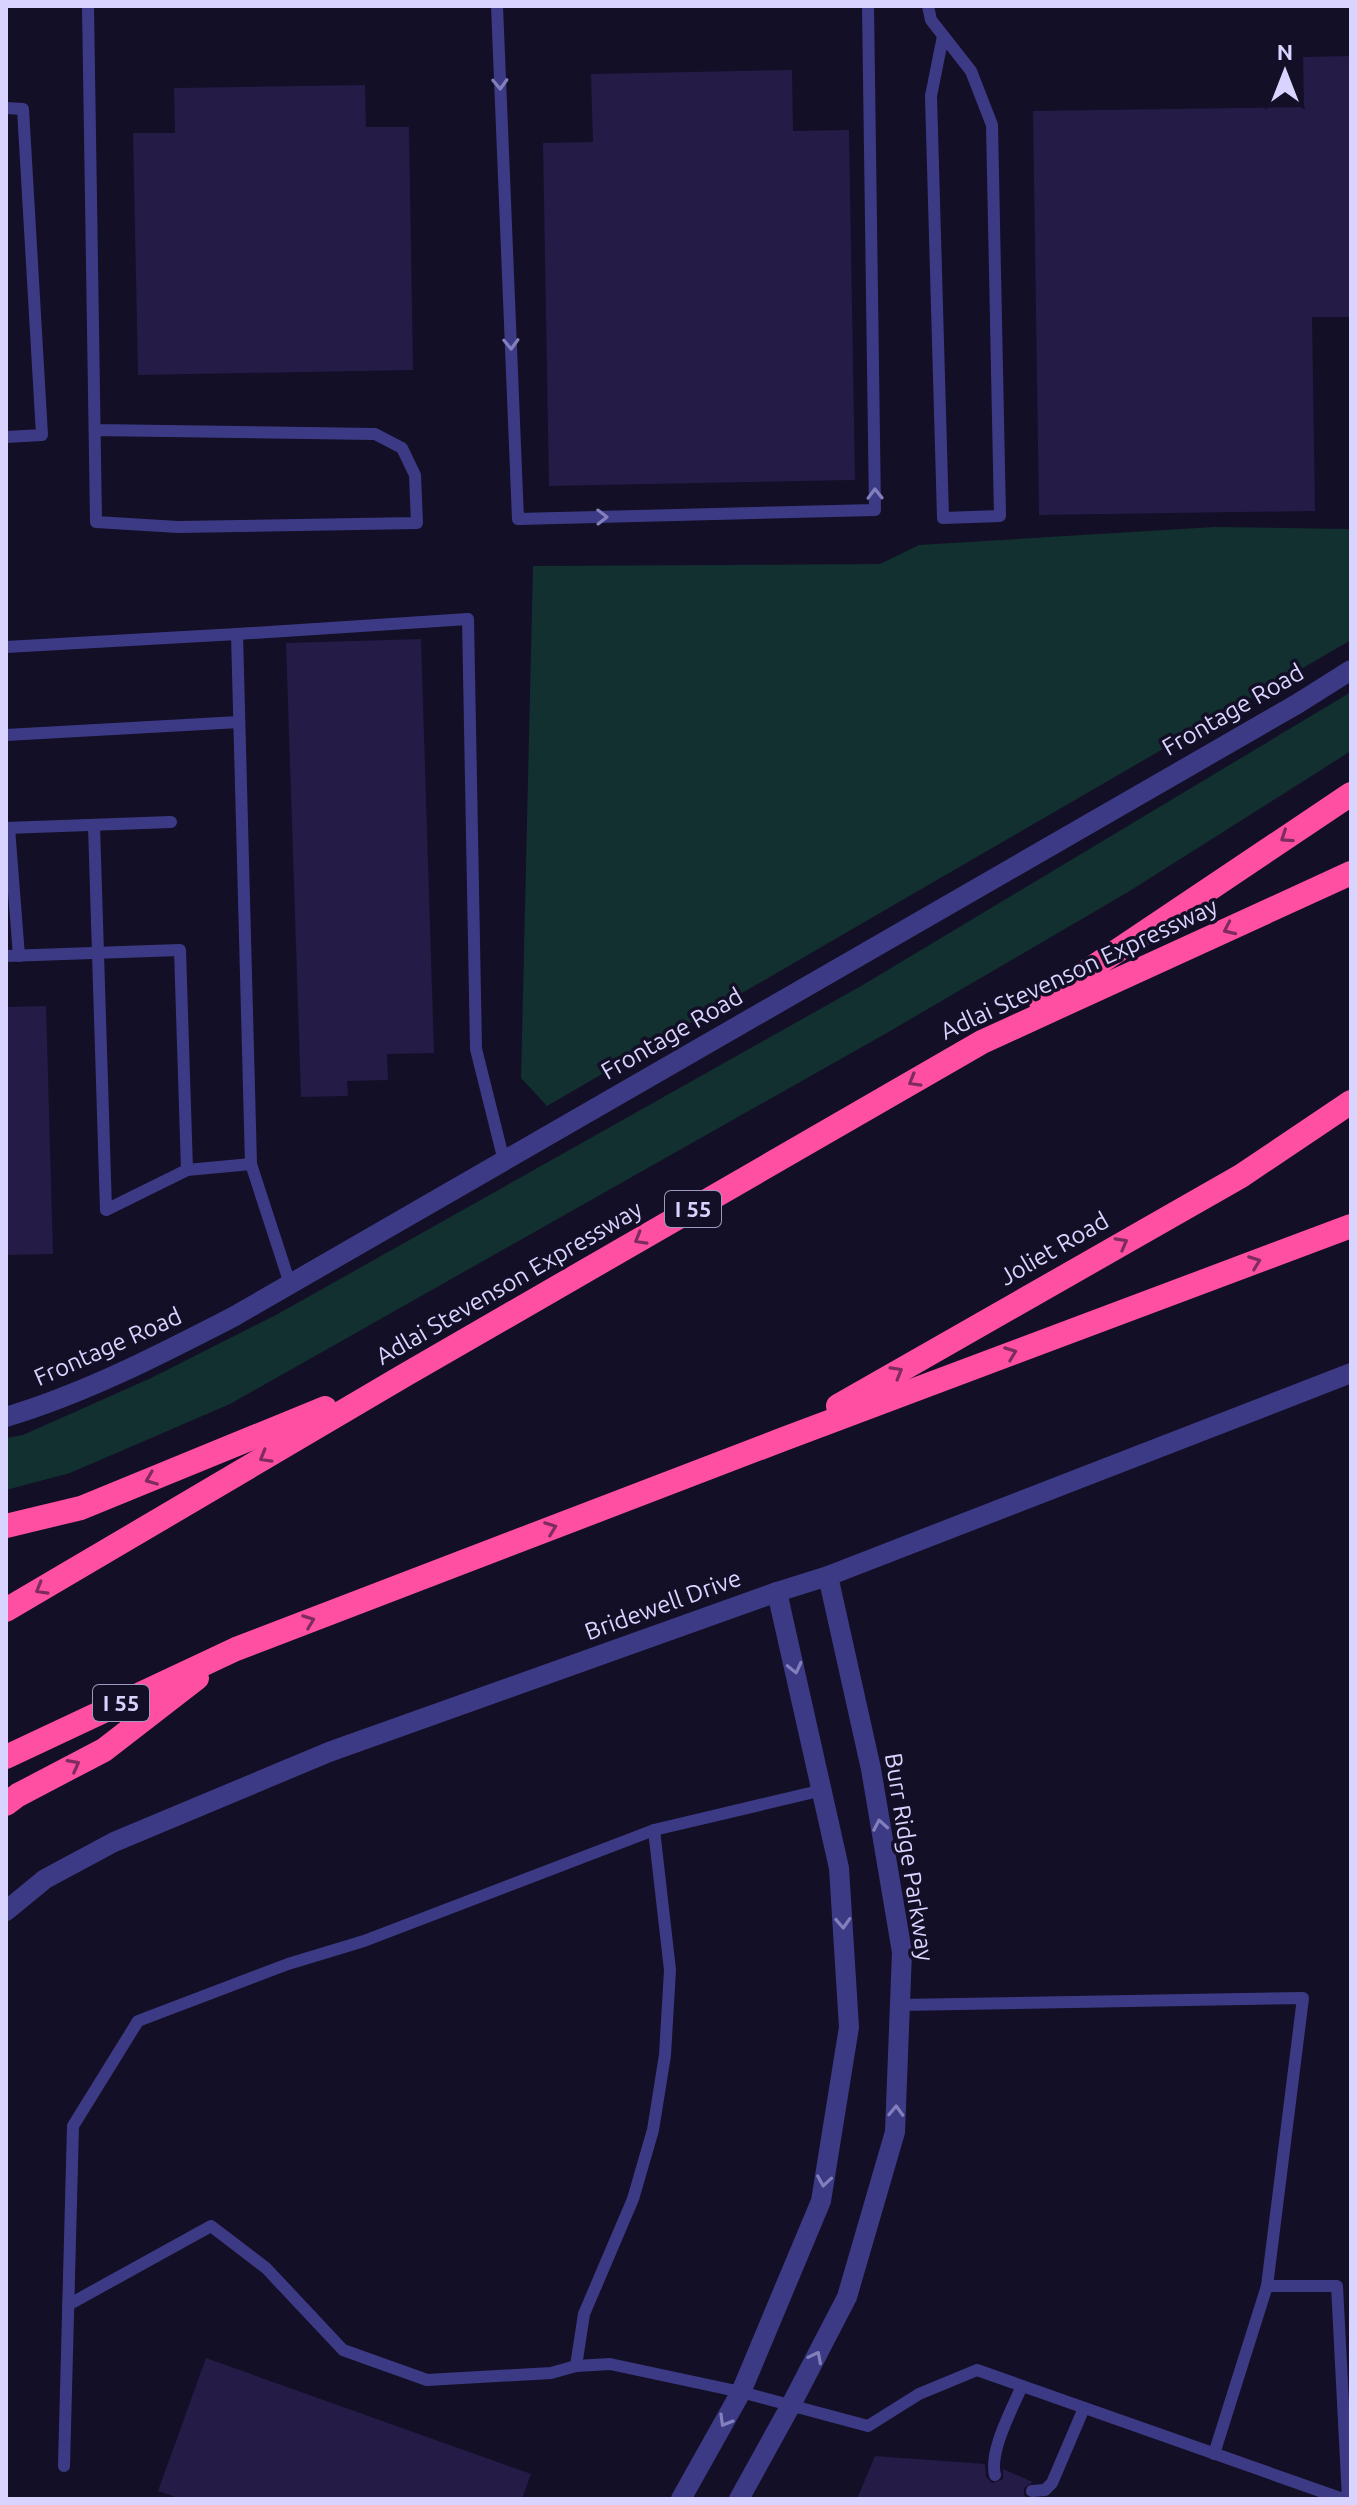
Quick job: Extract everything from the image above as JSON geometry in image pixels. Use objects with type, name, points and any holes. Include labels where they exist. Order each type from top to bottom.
[{"type":"highway","points":[[982,1042],[1351,794]]},
{"type":"highway","name":"Adlai Stevenson Expressway","points":[[6,1610],[405,1375],[982,1042],[1351,873]]},
{"type":"highway","name":"Joliet Road","points":[[781,1440],[1241,1176],[1351,1102]]},
{"type":"highway","name":"I 55","points":[[6,1757],[236,1649],[1351,1226]]},
{"type":"highway","points":[[6,1526],[81,1508],[405,1375]]},
{"type":"highway","points":[[6,1804],[104,1750],[236,1649]]},
{"type":"street","name":"Frontage Road","points":[[6,1417],[48,1404],[124,1373],[233,1317],[1351,670]]},
{"type":"street","name":"Bridewell Drive","points":[[6,1911],[45,1879],[114,1842],[329,1752],[828,1576],[1351,1373]]},
{"type":"street","name":"Burr Ridge Parkway","points":[[739,2499],[847,2297],[895,2132],[902,1952],[871,1769],[828,1576]]},
{"type":"street","points":[[681,2499],[741,2392],[821,2201],[849,2027],[839,1868],[777,1592]]},
{"type":"lane","points":[[88,6],[96,522],[178,527],[417,523],[415,475],[402,448],[375,434],[95,430]]},
{"type":"lane","points":[[497,6],[518,519],[875,510],[868,6]]},
{"type":"lane","points":[[928,6],[931,20],[971,71],[992,125],[1000,516],[943,518],[931,96],[943,36]]},
{"type":"lane","points":[[6,108],[23,109],[42,435],[6,437]]},
{"type":"lane","points":[[6,647],[468,619],[476,1049],[504,1161]]},
{"type":"lane","points":[[237,634],[251,1164],[290,1284]]},
{"type":"lane","points":[[6,735],[239,722]]},
{"type":"lane","points":[[171,822],[8,828],[12,956],[180,950],[187,1170]]},
{"type":"lane","points":[[94,825],[106,1210],[187,1170],[251,1164]]},
{"type":"lane","points":[[64,2466],[73,2126],[138,2021],[288,1964],[364,1941],[654,1830],[823,1790]]},
{"type":"lane","points":[[576,2366],[584,2314],[633,2199],[653,2130],[665,2055],[670,1970],[654,1830]]},
{"type":"lane","points":[[900,2005],[1303,1998],[1267,2286],[1214,2454]]},
{"type":"lane","points":[[68,2305],[211,2226],[266,2268],[343,2350],[427,2380],[551,2373],[576,2366],[610,2364],[741,2392],[868,2426],[919,2394],[977,2370],[1346,2499],[1337,2286],[1267,2286]]},
{"type":"lane","points":[[995,2475],[997,2449],[1022,2386]]},
{"type":"lane","points":[[1032,2491],[1045,2490],[1052,2483],[1084,2408]]},
{"type":"green space","points":[[1214,527],[1348,529],[1351,532],[1351,640],[547,1106],[521,1078],[533,566],[880,564],[919,545]]},
{"type":"green space","points":[[1351,692],[1351,751],[1128,892],[885,1034],[230,1404],[70,1473],[6,1490],[6,1438],[23,1435],[151,1378],[276,1315],[861,986]]},
{"type":"building","points":[[1351,56],[1351,317],[1312,317],[1315,511],[1039,515],[1033,111],[1304,107],[1303,57]]},
{"type":"building","points":[[792,70],[793,131],[849,130],[855,480],[549,486],[543,143],[593,142],[591,74]]},
{"type":"building","points":[[365,85],[366,127],[409,127],[413,370],[138,375],[133,133],[175,133],[174,88]]},
{"type":"building","points":[[421,639],[434,1053],[387,1054],[388,1080],[347,1081],[348,1096],[301,1097],[286,643]]},
{"type":"building","points":[[46,1006],[53,1254],[6,1255],[6,1007]]},
{"type":"building","points":[[206,2358],[531,2474],[522,2499],[181,2499],[158,2491]]},
{"type":"building","points":[[875,2456],[985,2464],[986,2477],[992,2483],[1003,2479],[1003,2469],[1033,2482],[1024,2488],[1028,2499],[857,2499]]}]
